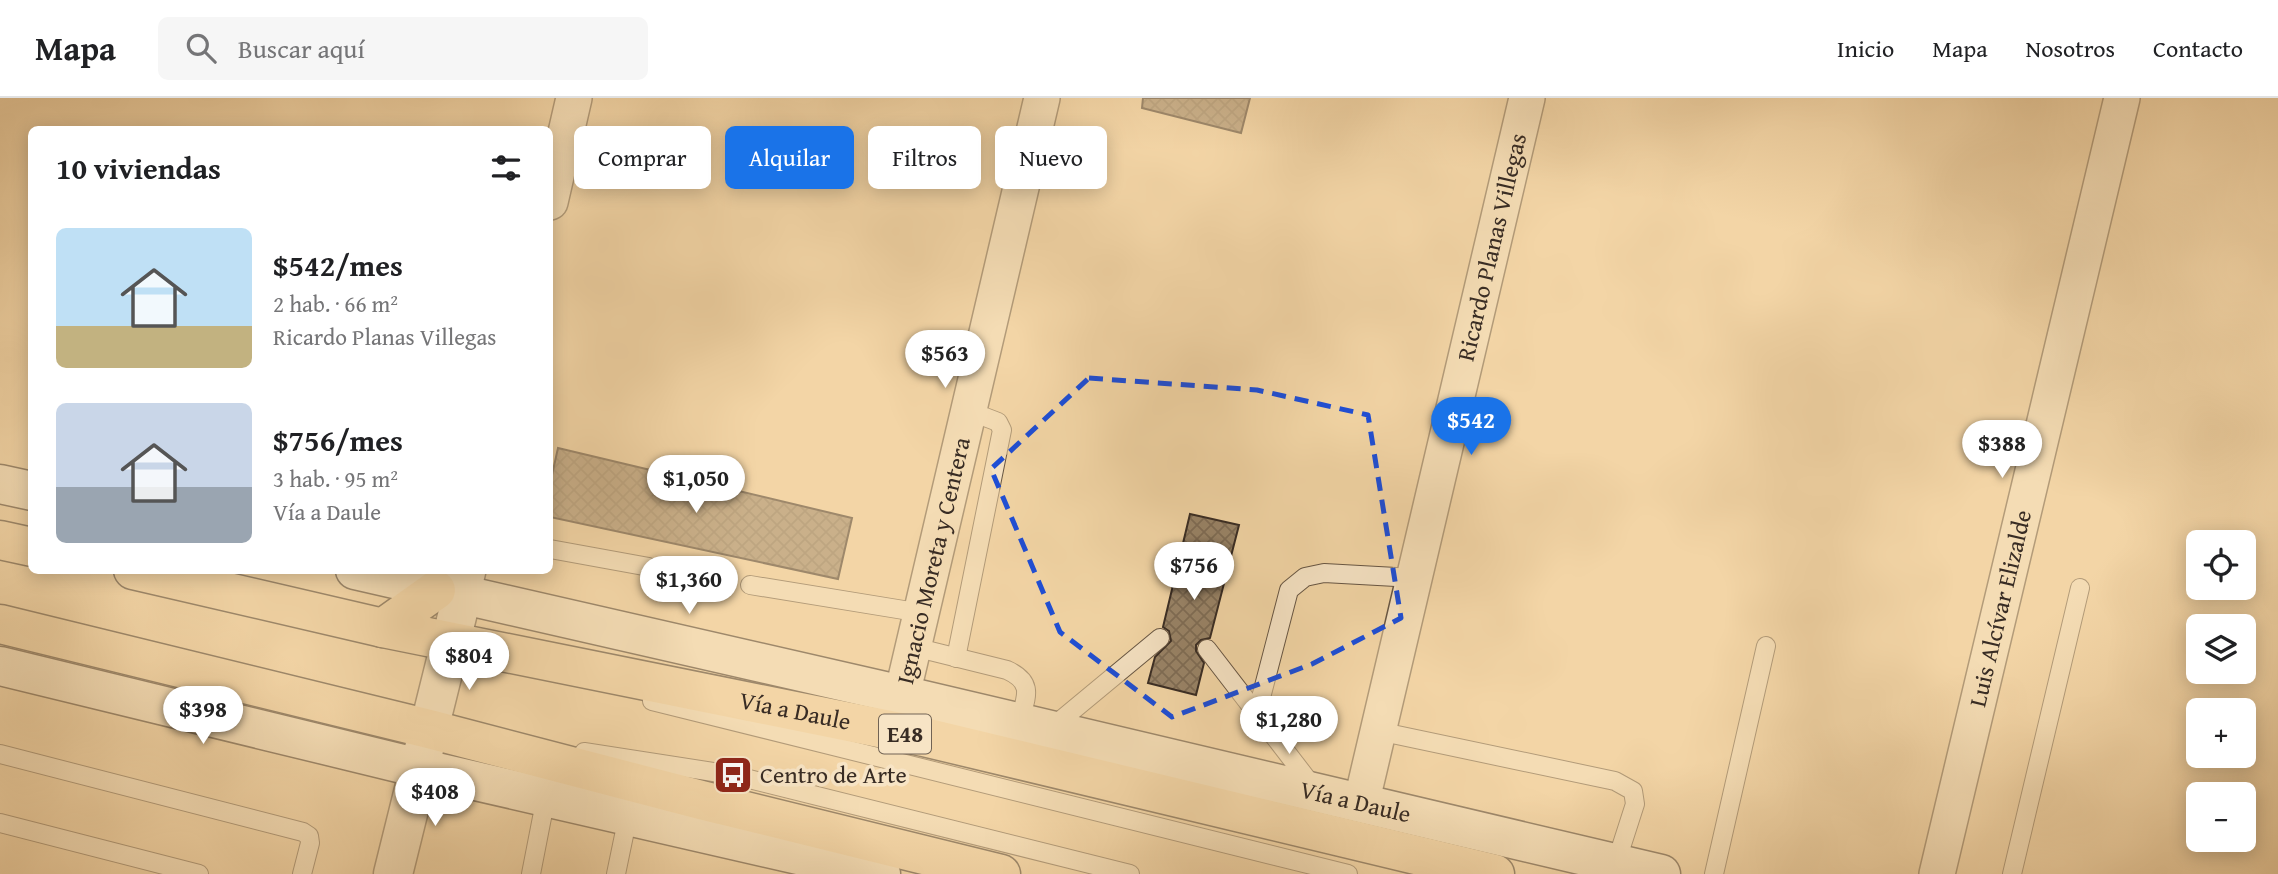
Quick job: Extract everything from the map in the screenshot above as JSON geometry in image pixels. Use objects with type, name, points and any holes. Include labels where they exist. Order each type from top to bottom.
[{"type":"main road","points":[[0,484],[28,490]]},
{"type":"main road","points":[[0,540],[28,546]]},
{"type":"main road","name":"Vía a Daule","points":[[150,574],[383,628],[924,737],[1495,874]]},
{"type":"main road","name":"Vía a Daule","points":[[380,574],[456,586],[902,695],[1661,874]]},
{"type":"main road","points":[[383,628],[456,586]]},
{"type":"main road","points":[[393,874],[451,642],[456,586]]},
{"type":"main road","points":[[0,624],[1001,874]]},
{"type":"main road","points":[[0,666],[419,768],[881,874]]},
{"type":"street","points":[[553,189],[574,98]]},
{"type":"street","name":"Ignacio Moreta y Centera","points":[[902,695],[1042,98]]},
{"type":"street","name":"Ricardo Planas Villegas","points":[[1361,804],[1527,98]]},
{"type":"street","name":"Luis Alcívar Elizalde","points":[[1937,874],[2122,98]]},
{"type":"lane","points":[[956,658],[1002,430],[998,422],[968,415]]},
{"type":"lane","points":[[553,550],[649,567]]},
{"type":"lane","points":[[1257,713],[1289,590],[1305,577],[1324,573],[1414,578]]},
{"type":"lane","points":[[750,585],[922,613]]},
{"type":"lane","points":[[2012,874],[2080,587]]},
{"type":"lane","points":[[914,647],[1007,670],[1021,676],[1026,684],[1026,698],[1034,726],[1160,639]]},
{"type":"lane","name":"Vía a Daule","points":[[451,642],[604,689],[1348,874]]},
{"type":"lane","points":[[1714,874],[1766,646]]},
{"type":"lane","points":[[1207,649],[1318,793]]},
{"type":"lane","points":[[429,729],[733,775],[1130,874]]},
{"type":"lane","points":[[1378,731],[1615,781],[1633,791],[1635,804],[1616,863]]},
{"type":"lane","points":[[0,754],[303,832],[309,836],[310,843],[302,874]]},
{"type":"lane","points":[[531,874],[546,797]]},
{"type":"lane","points":[[616,874],[628,816]]},
{"type":"lane","points":[[0,823],[199,874]]},
{"type":"highlighted area","points":[[1089,378],[1257,390],[1368,415],[1401,618],[1312,664],[1172,717],[1060,632],[991,469]]},
{"type":"building","points":[[1143,98],[1250,98],[1241,133],[1142,108]]},
{"type":"building","points":[[558,448],[852,518],[838,579],[553,518],[553,470]]},
{"type":"building","points":[[1190,514],[1239,525],[1210,638],[1201,640],[1196,645],[1196,651],[1204,663],[1196,695],[1148,683],[1155,657],[1171,641],[1169,631],[1163,627]]},
{"type":"place","name":"Centro de Arte","points":[[733,775]]}]
